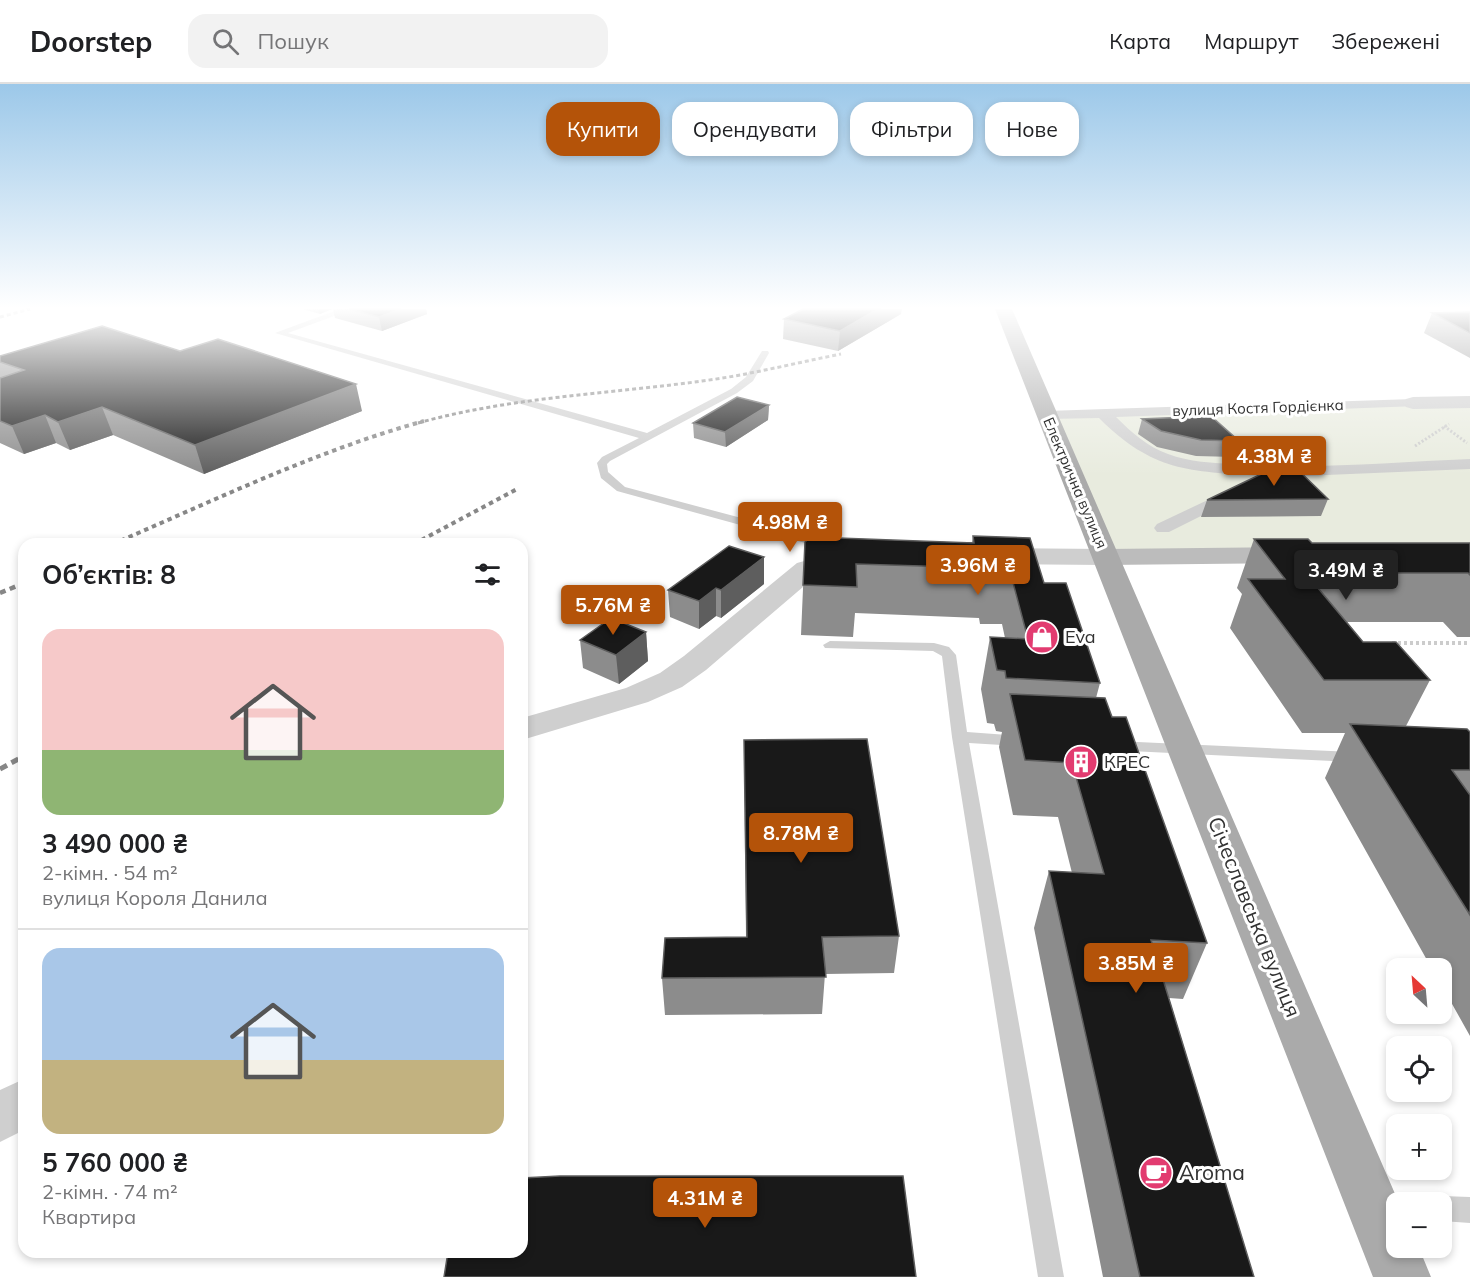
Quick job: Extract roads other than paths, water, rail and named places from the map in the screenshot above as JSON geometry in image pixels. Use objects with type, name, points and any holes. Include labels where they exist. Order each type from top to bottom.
[{"type":"main road","name":"Електрична вулиця","points":[[1026,365],[1106,557]]},
{"type":"main road","points":[[1106,557],[1314,555]]},
{"type":"main road","name":"Січеславська вулиця","points":[[1106,557],[1309,1055],[1385,1208],[1402,1277]]},
{"type":"street","name":"вулиця Костя Гордієнка","points":[[1046,415],[1470,402]]},
{"type":"street","points":[[1103,413],[1129,438],[1162,458],[1207,466],[1275,472],[1470,464]]},
{"type":"street","points":[[1163,528],[1275,472]]},
{"type":"street","points":[[971,556],[1106,557]]},
{"type":"street","points":[[528,727],[637,695],[671,680],[695,663],[807,569],[856,557]]},
{"type":"street","points":[[0,1119],[18,1106]]},
{"type":"lane","points":[[394,365],[648,437]]},
{"type":"lane","points":[[758,365],[750,379],[742,385],[698,412],[602,463],[604,476],[621,489],[816,540],[856,557]]},
{"type":"lane","points":[[830,645],[934,647],[944,650],[949,655],[960,737],[1051,1277]]},
{"type":"lane","points":[[960,737],[1040,742]]},
{"type":"lane","points":[[1097,745],[1367,758]]},
{"type":"lane","points":[[1452,1209],[1470,1210]]},
{"type":"railway","points":[[418,423],[488,407],[720,378],[790,365]]},
{"type":"railway","points":[[127,538],[305,462],[424,421]]},
{"type":"railway","points":[[425,538],[519,488]]},
{"type":"railway","points":[[0,593],[18,586]]},
{"type":"railway","points":[[0,769],[18,759]]},
{"type":"place","name":"Eva","points":[[1042,637]]},
{"type":"place","name":"КРЕС","points":[[1081,762]]},
{"type":"place","name":"Aroma","points":[[1156,1173]]}]
